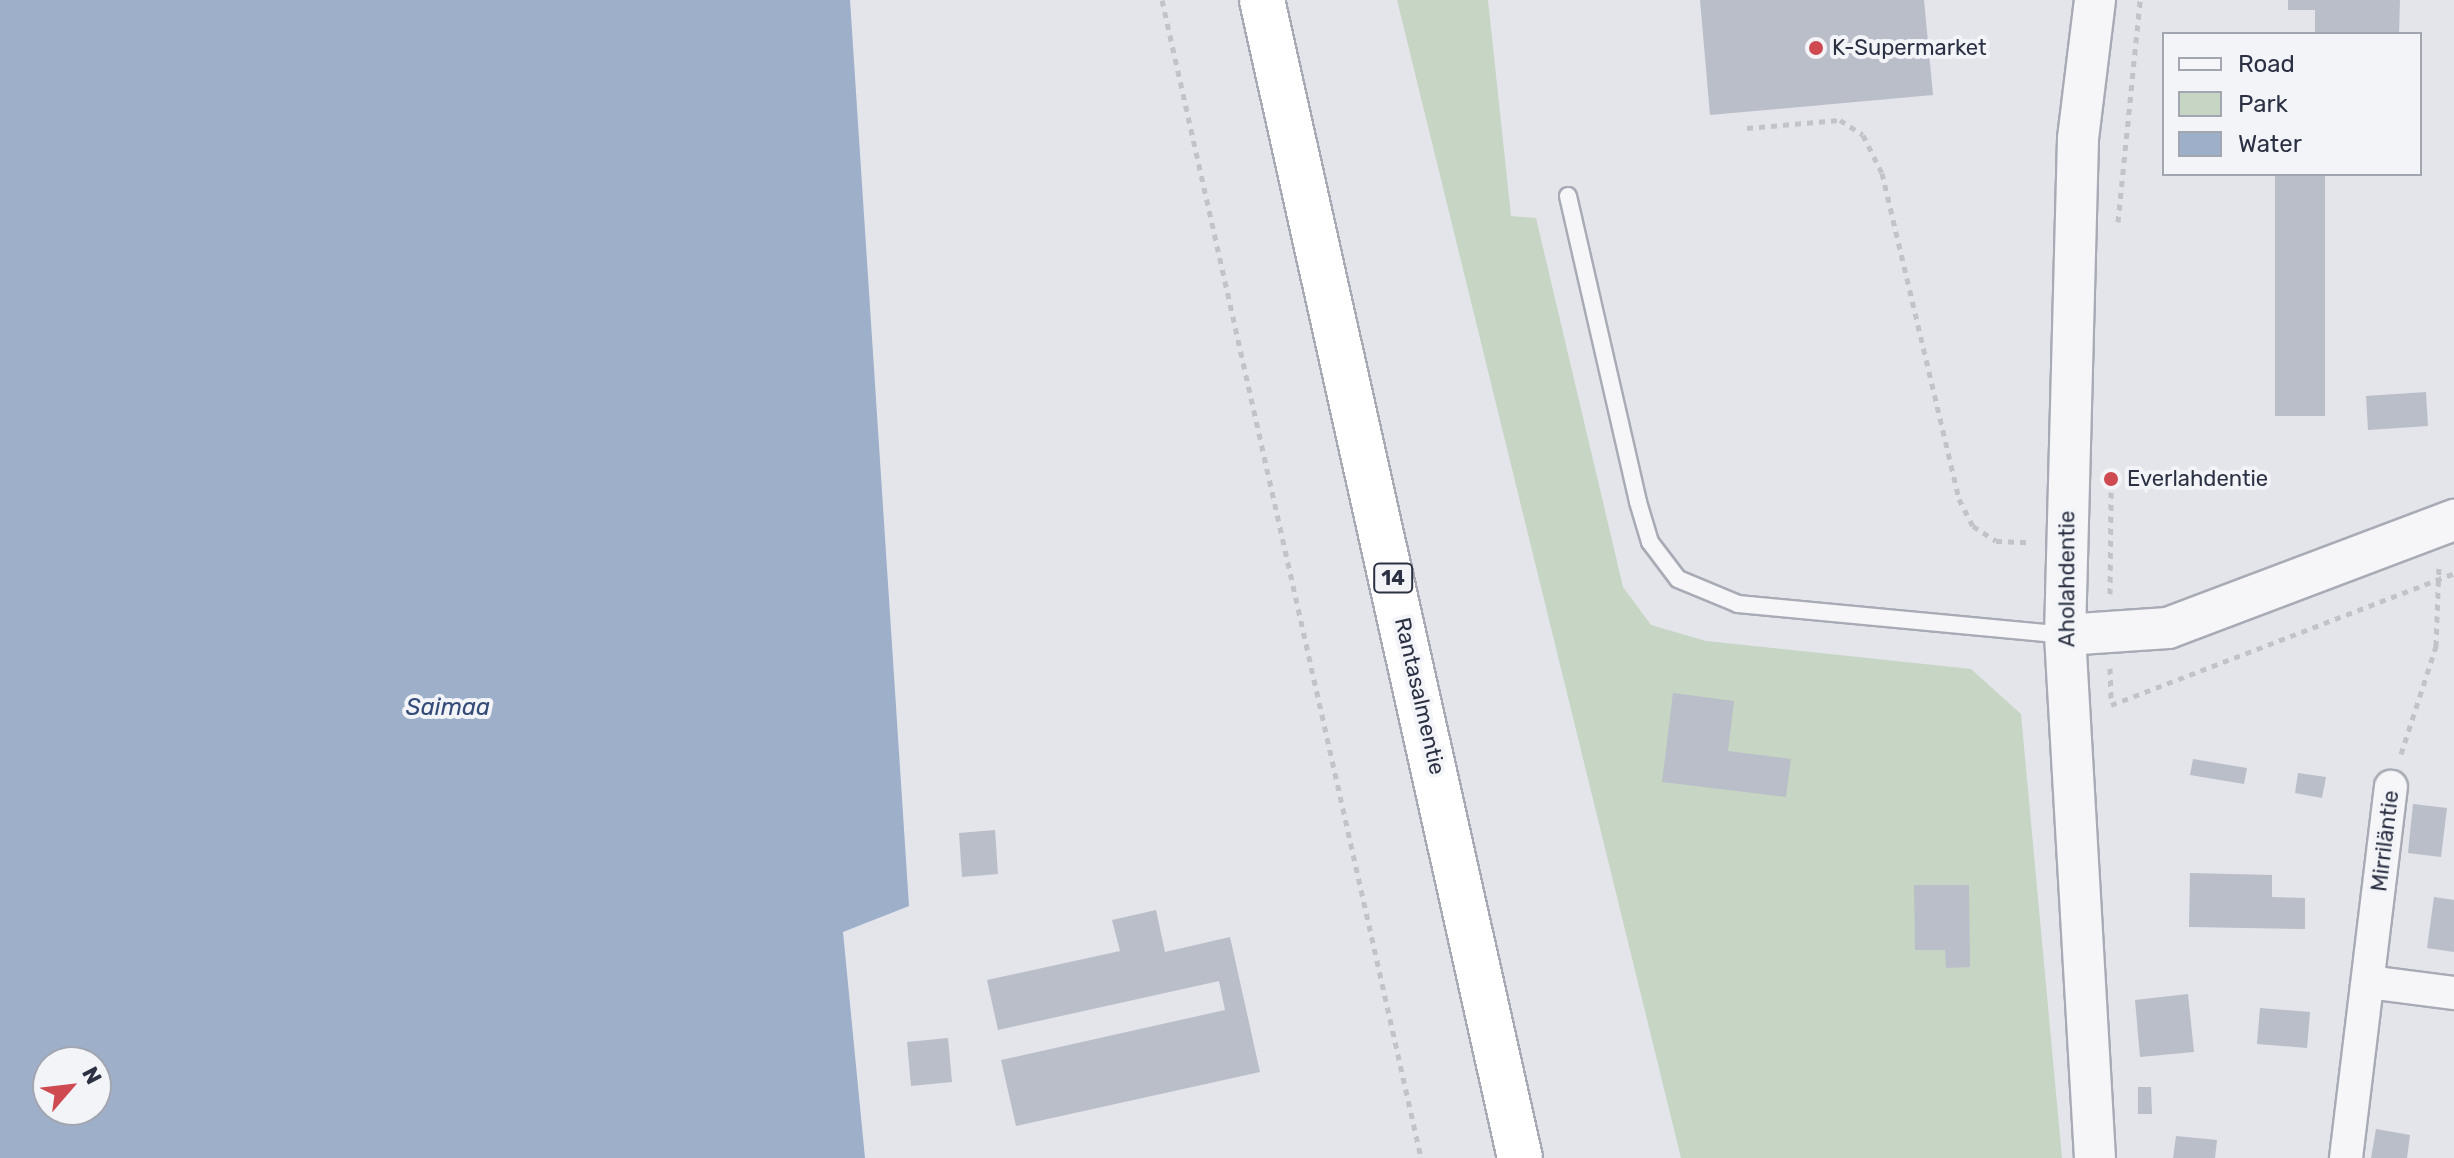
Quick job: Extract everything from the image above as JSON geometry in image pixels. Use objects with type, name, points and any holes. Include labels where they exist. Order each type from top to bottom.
[{"type":"highway","name":"Rantasalmentie","points":[[1262,0],[1520,1158]]},
{"type":"street","name":"Aholahdentie","points":[[2095,0],[2078,139],[2065,635],[2095,1158]]},
{"type":"street","points":[[2065,635],[2110,637],[2168,628],[2440,526]]},
{"type":"street","name":"Mirriläntie","points":[[2346,1158],[2391,787]]},
{"type":"street","points":[[2368,982],[2454,993]]},
{"type":"lane","points":[[1568,196],[1638,502],[1650,542],[1678,579],[1738,604],[2065,635]]},
{"type":"path","points":[[1162,0],[1421,1158]]},
{"type":"path","points":[[2117,237],[2140,0]]},
{"type":"path","points":[[1747,128],[1840,120],[1863,135],[1882,173],[1959,499],[1973,526],[1996,541],[2110,547]]},
{"type":"path","points":[[2111,479],[2111,721]]},
{"type":"path","name":"Mirriläntie","points":[[2391,787],[2436,646],[2443,577],[2440,526]]},
{"type":"path","points":[[2111,705],[2454,573]]},
{"type":"green space","points":[[1397,0],[1488,0],[1511,216],[1536,218],[1623,587],[1651,625],[1706,641],[1971,669],[2021,714],[2062,1158],[1681,1158]]},
{"type":"water","name":"Saimaa","points":[[0,0],[850,0],[909,906],[843,932],[865,1158],[0,1158]]},
{"type":"building","name":"K-Supermarket","points":[[1700,0],[1924,0],[1933,95],[1710,115]]},
{"type":"building","points":[[2288,0],[2400,0],[2399,32],[2315,32],[2315,10],[2288,10]]},
{"type":"building","points":[[2275,176],[2325,176],[2325,416],[2275,416]]},
{"type":"building","points":[[2426,392],[2428,426],[2368,430],[2366,396]]},
{"type":"building","points":[[1673,693],[1734,701],[1728,751],[1791,759],[1786,797],[1662,782]]},
{"type":"building","points":[[2193,759],[2247,768],[2244,784],[2190,775]]},
{"type":"building","points":[[2298,773],[2326,777],[2322,798],[2295,793]]},
{"type":"building","points":[[2413,804],[2447,808],[2441,857],[2408,853]]},
{"type":"building","points":[[995,830],[998,874],[962,877],[959,833]]},
{"type":"building","points":[[2190,873],[2272,875],[2272,897],[2305,898],[2305,929],[2189,927]]},
{"type":"building","points":[[1914,885],[1969,885],[1970,967],[1946,968],[1945,950],[1915,950]]},
{"type":"building","points":[[2434,897],[2454,900],[2454,952],[2427,948]]},
{"type":"building","points":[[1156,910],[1165,952],[1230,937],[1260,1072],[1016,1126],[1001,1060],[1225,1010],[1219,981],[998,1030],[987,980],[1120,951],[1112,920]]},
{"type":"building","points":[[2188,994],[2194,1052],[2140,1057],[2135,1000]]},
{"type":"building","points":[[2260,1008],[2310,1012],[2307,1048],[2257,1044]]},
{"type":"building","points":[[948,1038],[952,1082],[911,1086],[907,1042]]},
{"type":"building","points":[[2138,1087],[2151,1087],[2152,1114],[2138,1114]]},
{"type":"building","points":[[2376,1129],[2410,1135],[2407,1158],[2371,1158]]},
{"type":"building","points":[[2176,1136],[2217,1140],[2215,1158],[2173,1158]]},
{"type":"place","name":"K-Supermarket","points":[[1816,48]]},
{"type":"place","name":"Everlahdentie","points":[[2111,479]]}]
